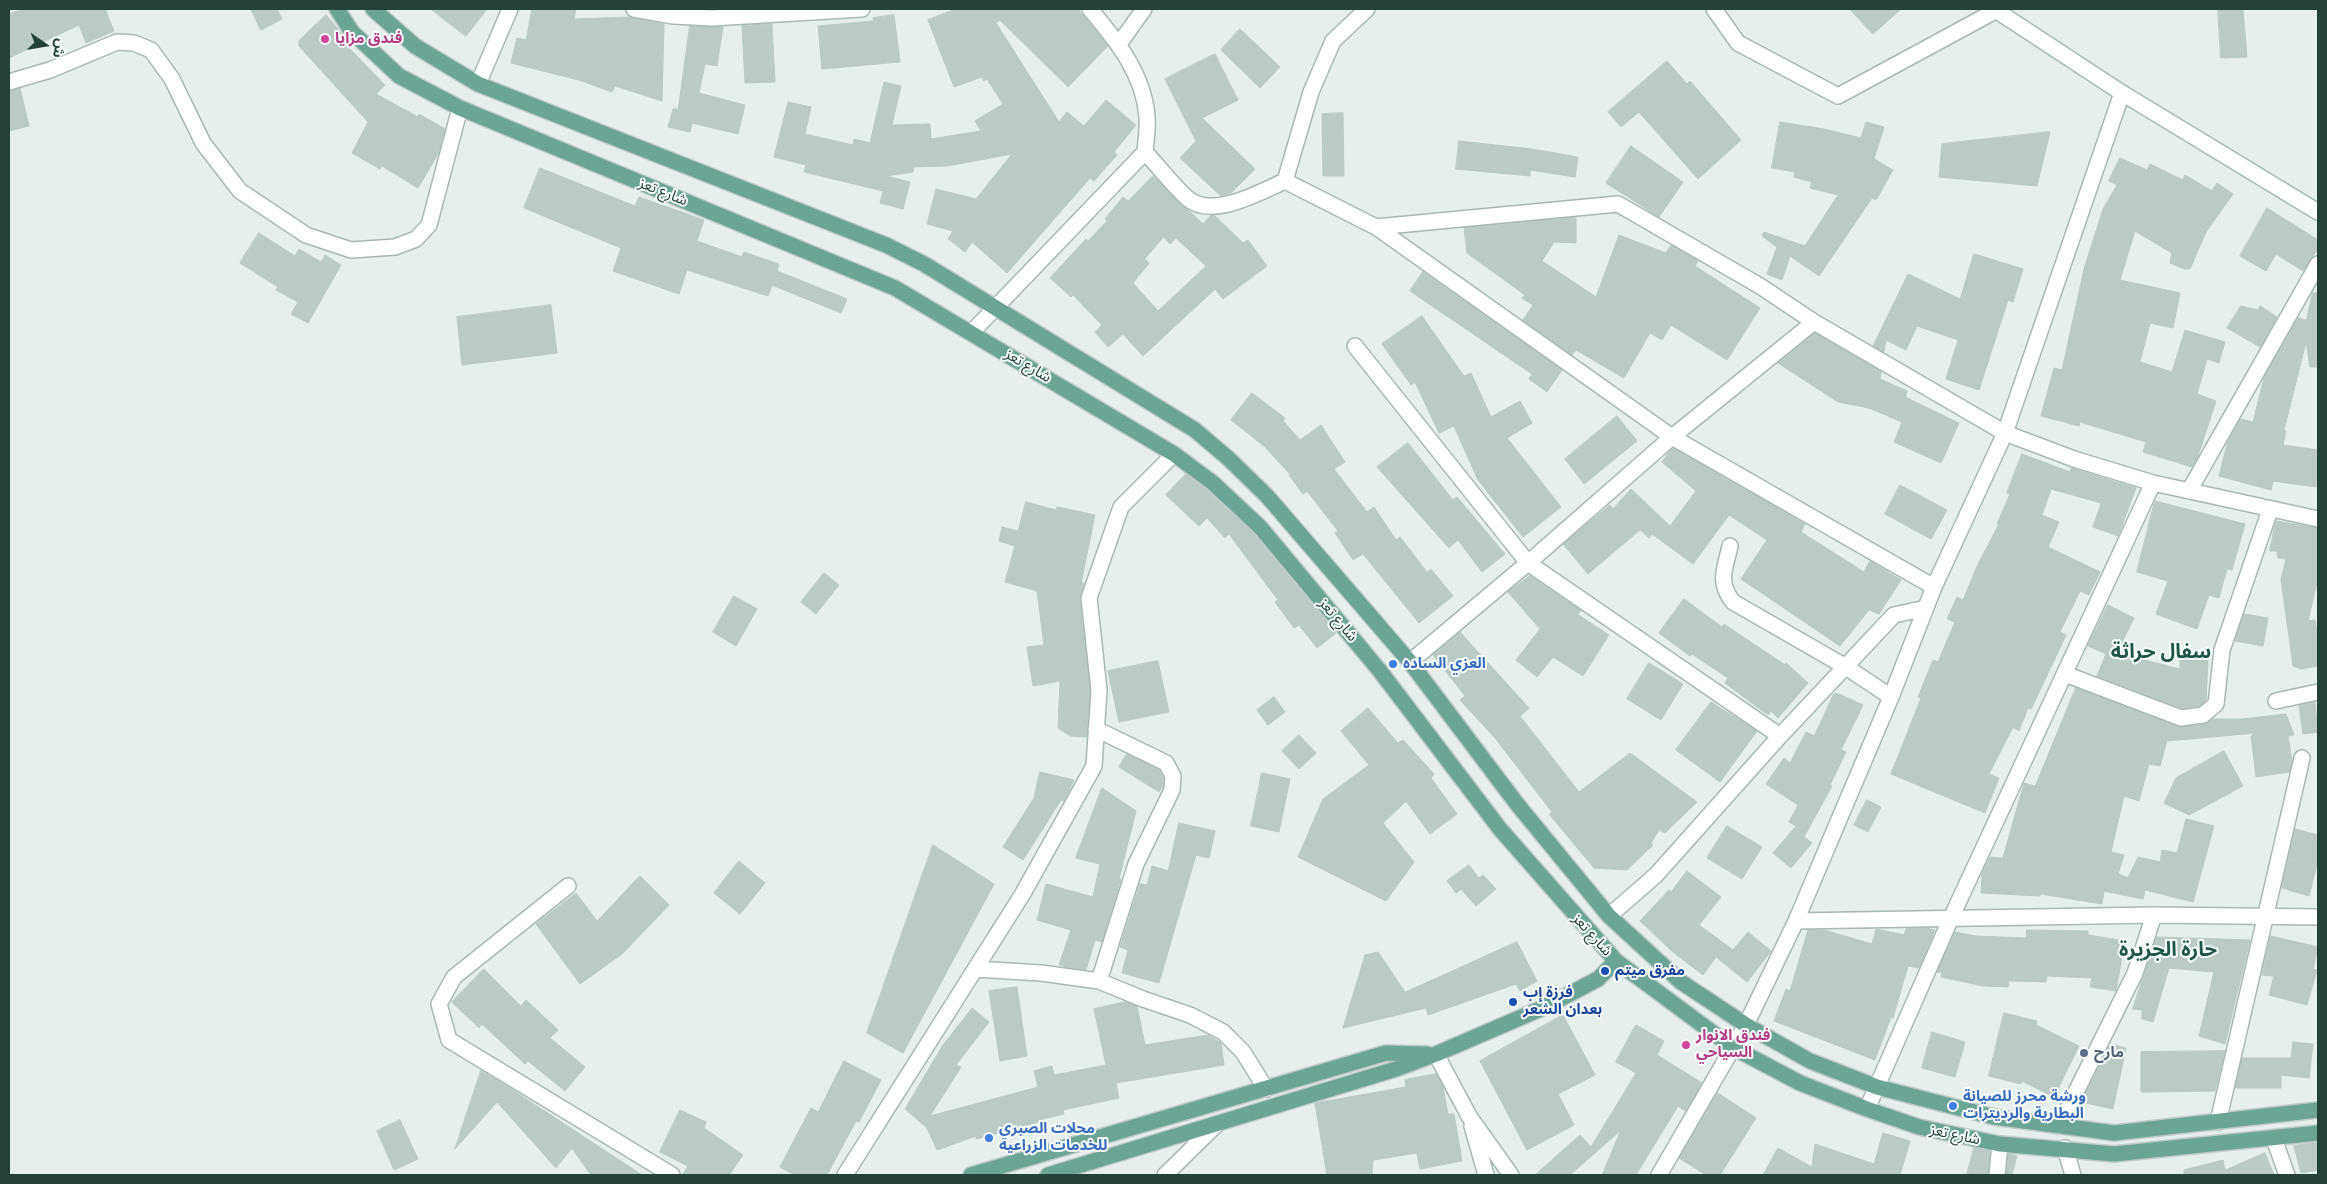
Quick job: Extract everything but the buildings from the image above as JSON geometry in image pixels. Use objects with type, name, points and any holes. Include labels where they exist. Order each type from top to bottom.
[{"type":"main road","name":"شارع تعز","points":[[337,9],[352,32],[399,76],[460,108],[895,288],[972,332],[1174,454],[1213,482],[1260,527],[1380,671],[1500,829],[1616,961],[1732,1047],[1800,1083],[1867,1109],[1919,1127],[2000,1144],[2065,1148],[2114,1154],[2318,1133]]},
{"type":"main road","name":"شارع تعز","points":[[373,9],[415,46],[478,84],[886,245],[966,289],[995,309],[1195,430],[1268,496],[1410,662],[1517,804],[1609,916],[1681,982],[1746,1025],[1810,1061],[1877,1087],[1994,1117],[2114,1133],[2318,1110]]},
{"type":"main road","points":[[1048,1175],[1396,1069],[1436,1054],[1545,1007],[1598,979],[1616,961]]},
{"type":"main road","points":[[971,1175],[1386,1053],[1436,1054]]},
{"type":"street","points":[[478,84],[510,9]]},
{"type":"street","points":[[634,9],[712,18],[862,9]]},
{"type":"street","points":[[972,332],[1145,152],[1147,116],[1139,80],[1119,44],[1090,9]]},
{"type":"street","points":[[1119,44],[1144,9]]},
{"type":"street","points":[[1285,181],[1311,92],[1334,41],[1367,9]]},
{"type":"street","points":[[1714,9],[1738,43],[1838,96],[1995,10],[2122,94],[2318,212]]},
{"type":"street","points":[[9,82],[50,70],[117,42],[134,43],[151,50],[172,79],[203,143],[240,191],[306,235],[351,250],[395,247],[416,239],[428,225],[460,108]]},
{"type":"street","points":[[1659,1175],[1746,1025],[1796,921],[1891,697],[1934,587],[2005,433],[2122,94]]},
{"type":"street","points":[[1145,152],[1189,199],[1207,206],[1228,205],[1285,181]]},
{"type":"street","points":[[1285,181],[1376,228],[1672,437],[1934,587]]},
{"type":"street","points":[[1376,228],[1618,204],[1760,286],[1814,322],[2005,433],[2074,459],[2153,483],[2318,519]]},
{"type":"street","points":[[2189,492],[2318,264]]},
{"type":"street","points":[[1410,662],[1528,563],[1672,437],[1814,322]]},
{"type":"street","points":[[1355,346],[1528,563],[1780,736]]},
{"type":"street","points":[[846,1175],[1022,895],[1094,766],[1098,690],[1090,598],[1121,507],[1174,454]]},
{"type":"street","points":[[1867,1109],[1951,918],[2153,483]]},
{"type":"street","points":[[2064,674],[2181,718],[2203,715],[2216,704],[2222,650],[2270,510]]},
{"type":"street","points":[[1730,546],[1722,582],[1725,592],[1733,602],[1846,668],[1891,697]]},
{"type":"street","points":[[1609,916],[1656,876],[1780,736],[1894,615],[1926,608]]},
{"type":"street","points":[[2276,701],[2318,692]]},
{"type":"street","points":[[1096,729],[1166,763],[1173,776],[1172,790],[1136,864],[1099,981]]},
{"type":"street","points":[[2218,1122],[2302,758]]},
{"type":"street","points":[[568,886],[454,978],[439,1004],[449,1040],[672,1175]]},
{"type":"street","points":[[1796,921],[2154,915],[2318,917]]},
{"type":"street","points":[[2059,1126],[2135,973],[2154,915]]},
{"type":"street","points":[[975,968],[1041,973],[1099,981],[1190,1015],[1223,1032],[1243,1052],[1266,1089]]},
{"type":"street","points":[[1436,1054],[1469,1116],[1511,1175]]},
{"type":"street","points":[[1469,1116],[1484,1175]]},
{"type":"street","points":[[1165,1175],[1217,1124]]},
{"type":"street","points":[[2274,1139],[2287,1175]]},
{"type":"street","points":[[1997,1175],[2000,1144]]},
{"type":"street","points":[[2065,1148],[2073,1175]]},
{"type":"place","name":"فندق مزايا","points":[[325,39]]},
{"type":"place","name":"العزي الساده","points":[[1393,664]]},
{"type":"place","name":"مفرق ميتم","points":[[1605,971]]},
{"type":"place","name":"فرزة إب بعدان الشعر","points":[[1513,1002]]},
{"type":"place","name":"فندق الانوار السياحي","points":[[1686,1045]]},
{"type":"place","name":"مارح","points":[[2084,1053]]},
{"type":"place","name":"ورشة محرز للصيانة البطارية والرديترات","points":[[1953,1106]]},
{"type":"place","name":"محلات الصبري للخدمات الزراعيه","points":[[989,1138]]},
{"type":"district","name":"سفال حراثة","points":[[2161,652]]},
{"type":"district","name":"حارة الجزيرة","points":[[2168,950]]}]
